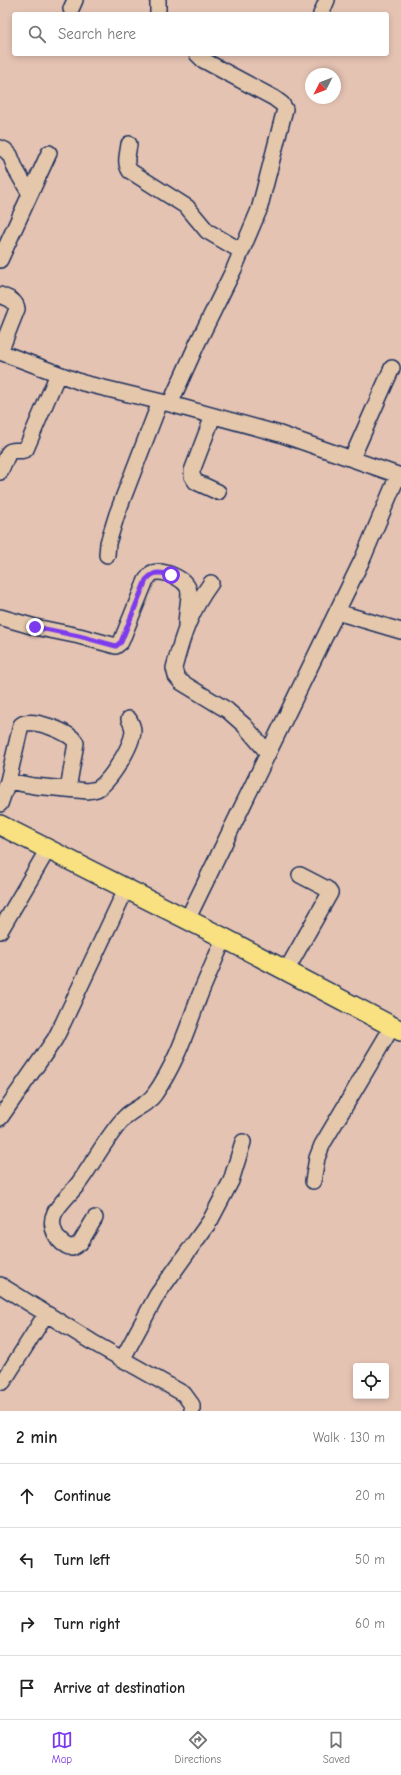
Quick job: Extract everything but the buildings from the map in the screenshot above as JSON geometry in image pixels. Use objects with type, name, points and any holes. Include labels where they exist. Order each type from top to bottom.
[{"type":"main road","points":[[0,825],[398,1028]]},
{"type":"street","points":[[158,0],[158,12]]},
{"type":"street","points":[[322,12],[327,0]]},
{"type":"street","points":[[107,555],[109,537],[118,508],[165,403],[241,251],[261,203],[285,109],[282,104],[274,98],[202,60],[199,56]]},
{"type":"street","points":[[130,144],[126,161],[127,167],[130,171],[187,207],[207,231],[241,251]]},
{"type":"street","points":[[0,148],[5,150],[10,155],[16,170],[30,194]]},
{"type":"street","points":[[0,260],[49,153]]},
{"type":"street","points":[[0,295],[17,305],[17,309],[0,352],[96,387],[165,403],[280,434],[400,473],[363,558],[187,920]]},
{"type":"street","points":[[352,458],[392,368]]},
{"type":"street","points":[[0,472],[11,450],[23,451],[26,449],[58,374]]},
{"type":"street","points":[[213,416],[192,471],[192,476],[196,482],[218,492]]},
{"type":"street","points":[[0,617],[35,627],[79,636],[116,646],[121,642],[146,580],[151,574],[158,572],[171,575],[184,582],[189,590],[186,627]]},
{"type":"street","points":[[211,583],[196,604],[186,627],[174,668],[176,676],[181,682],[227,710],[244,725],[268,753]]},
{"type":"street","points":[[337,612],[401,631]]},
{"type":"street","points":[[8,782],[88,791],[96,789],[102,785],[115,769],[132,738],[133,726],[129,719]]},
{"type":"street","points":[[0,804],[8,782],[21,725],[26,722],[45,725],[73,738],[76,743],[68,789]]},
{"type":"street","points":[[0,932],[48,849]]},
{"type":"street","points":[[286,971],[330,893],[327,889],[300,875]]},
{"type":"street","points":[[0,1118],[55,1039],[64,1023],[126,889]]},
{"type":"street","points":[[95,1218],[80,1243],[72,1248],[66,1246],[57,1238],[53,1229],[53,1221],[56,1212],[78,1184],[120,1123],[129,1114],[148,1103],[172,1066],[184,1042],[200,995],[224,938]]},
{"type":"street","points":[[313,1181],[317,1158],[322,1145],[398,1028]]},
{"type":"street","points":[[122,1360],[157,1295],[210,1221],[231,1181],[244,1142]]},
{"type":"street","points":[[0,1285],[122,1360],[184,1394],[192,1405],[192,1411]]},
{"type":"street","points":[[3,1382],[46,1314]]},
{"type":"route","points":[[35,627],[79,636],[116,646],[119,645],[146,580],[151,574],[158,572],[171,575]]}]
